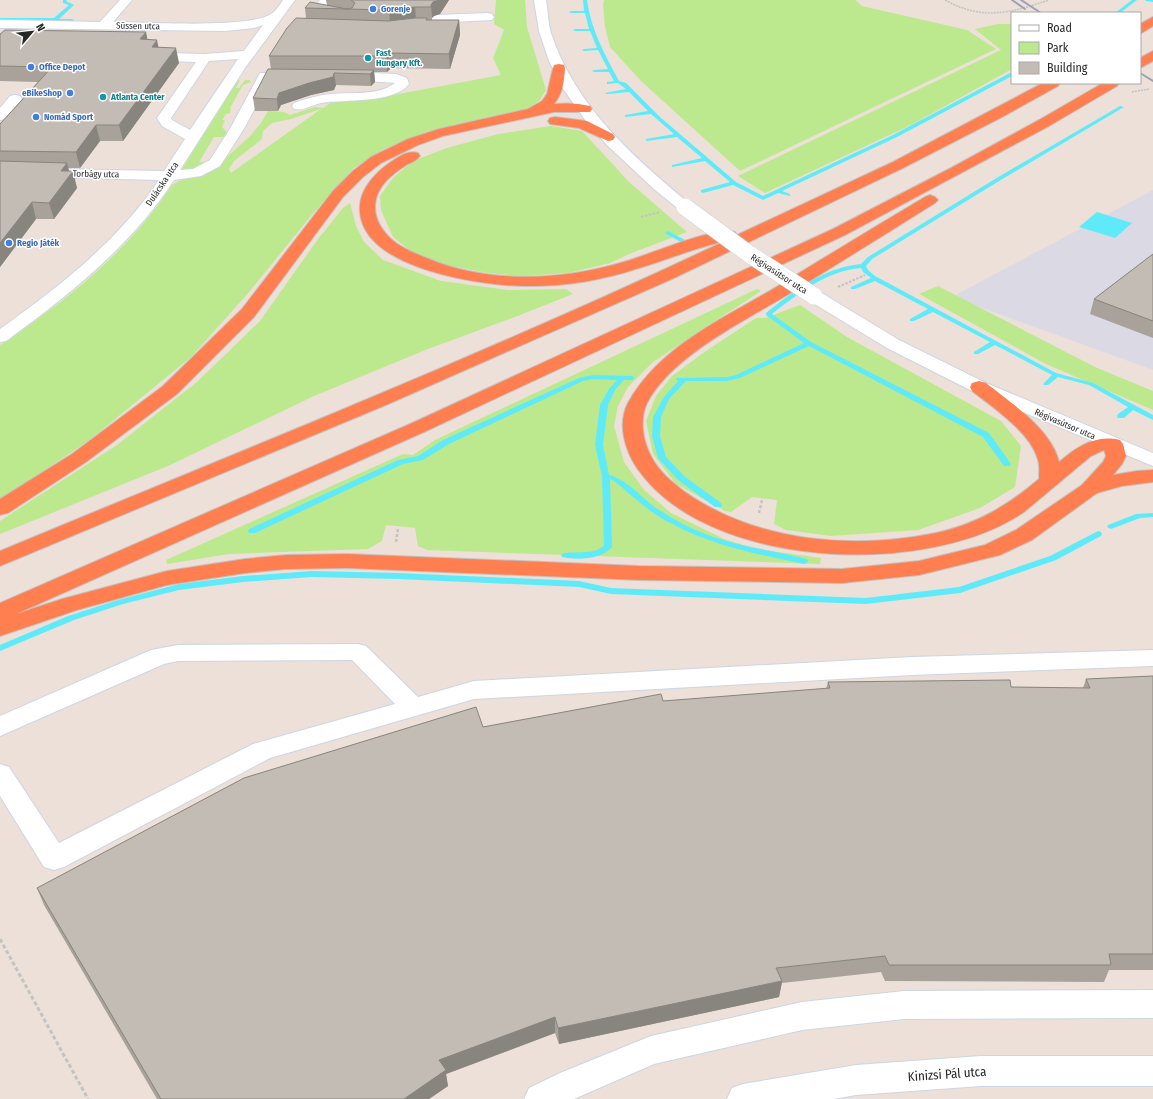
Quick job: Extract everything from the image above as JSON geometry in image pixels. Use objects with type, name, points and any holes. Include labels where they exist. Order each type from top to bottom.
[{"type":"highway","points":[[1141,29],[1153,21]]},
{"type":"highway","points":[[1141,63],[1153,55]]},
{"type":"highway","points":[[525,115],[544,107],[552,100],[556,92],[559,68]]},
{"type":"highway","points":[[0,559],[379,401],[666,275],[781,222],[918,155],[1051,84]]},
{"type":"highway","points":[[0,612],[418,428],[839,232],[1044,123],[1110,84]]},
{"type":"highway","points":[[0,508],[79,458],[170,390],[248,313],[338,194],[358,174],[376,160],[413,142],[462,127],[560,107],[585,109]]},
{"type":"highway","points":[[585,109],[567,116],[446,143],[407,159],[380,178],[368,199],[367,212],[372,227],[384,241],[400,253],[421,263],[449,272],[479,278],[534,281],[565,279],[608,272],[640,263],[693,244],[781,222]]},
{"type":"highway","points":[[544,120],[582,124],[608,137]]},
{"type":"highway","points":[[0,628],[70,604],[167,578],[245,566],[286,562],[347,561],[639,573],[842,576],[919,568],[992,550],[1024,535],[1088,489],[1112,464],[1116,456],[1113,444],[1101,444],[1084,452],[1022,504],[1005,515],[962,533],[930,541],[893,546],[850,548],[775,539],[715,520],[683,502],[660,482],[646,466],[635,445],[633,422],[637,404],[651,383],[675,359],[720,328],[948,189],[956,171]]},
{"type":"highway","points":[[979,387],[1025,425],[1036,439],[1049,460],[1049,481]]},
{"type":"highway","points":[[1088,489],[1119,479],[1136,476],[1153,476]]},
{"type":"street","points":[[104,25],[126,0]]},
{"type":"street","name":"Dulácska utca","points":[[0,337],[62,291],[113,246],[154,199],[232,75],[264,30],[289,0]]},
{"type":"street","points":[[326,0],[318,10],[319,13],[349,18],[346,22],[333,27]]},
{"type":"street","name":"Régivasútsor utca","points":[[540,0],[541,17],[547,42],[559,68],[585,109],[608,137],[642,171],[685,206],[749,254],[893,344],[979,387],[1153,460]]},
{"type":"street","points":[[426,20],[432,10]]},
{"type":"street","points":[[459,28],[416,27],[402,24],[465,16],[488,17]]},
{"type":"street","name":"Süssen utca","points":[[0,24],[239,27],[275,17]]},
{"type":"street","points":[[239,27],[264,30],[284,28]]},
{"type":"street","points":[[166,57],[205,58],[248,54]]},
{"type":"street","points":[[192,137],[167,122],[164,118],[205,58]]},
{"type":"street","points":[[215,163],[234,134],[265,76],[232,75]]},
{"type":"street","points":[[299,106],[322,99],[385,93],[396,90],[402,84],[400,79],[389,77],[330,76]]},
{"type":"street","points":[[0,116],[15,99]]},
{"type":"street","points":[[215,163],[259,117]]},
{"type":"street","name":"Torbágy utca","points":[[0,172],[168,176],[196,173],[215,163]]},
{"type":"street","points":[[0,727],[159,656],[178,653],[358,652],[413,707]]},
{"type":"street","points":[[0,774],[54,859],[262,751],[474,690],[912,666],[1153,658]]},
{"type":"street","points":[[540,1099],[650,1050],[802,1016],[904,1005],[1153,1004]]},
{"type":"street","name":"Kinizsi Pál utca","points":[[743,1099],[856,1080],[981,1071],[1153,1071]]},
{"type":"path","points":[[945,0],[953,6],[986,14],[1012,11],[1049,0]]},
{"type":"path","points":[[1132,92],[1149,89]]},
{"type":"path","points":[[641,217],[660,212]]},
{"type":"path","points":[[840,292],[835,288],[865,276]]},
{"type":"path","points":[[0,938],[88,1099]]},
{"type":"shaded area","points":[[1153,190],[1153,370],[952,297]]},
{"type":"green space","points":[[496,0],[525,0],[527,27],[546,90],[540,100],[529,108],[426,132],[384,149],[354,168],[310,217],[250,291],[191,357],[92,438],[0,501],[0,345],[72,293],[94,274],[136,232],[172,185],[179,181],[214,169],[250,136],[261,123],[268,111],[284,112],[290,115],[315,107],[323,108],[332,102],[393,95],[501,75],[493,58],[504,30],[494,24]],"holes":[[[321,109],[231,173],[229,169],[234,161],[262,139],[263,131],[272,123],[291,119]]]},
{"type":"green space","points":[[604,0],[855,0],[862,6],[967,30],[996,49],[740,171],[641,81],[610,47],[605,27]]},
{"type":"green space","points":[[998,24],[1011,24],[1011,70],[911,125],[765,193],[738,176],[1001,50],[975,29]]},
{"type":"green space","points":[[240,80],[236,88],[239,88],[245,80],[249,80],[251,82],[243,85],[231,106],[230,113],[226,114],[222,120],[225,120],[222,127],[227,132],[226,137],[214,137],[199,162],[211,162],[200,169],[183,170],[182,169],[236,82]]},
{"type":"green space","points":[[551,126],[582,131],[629,182],[687,232],[629,254],[610,263],[568,273],[523,276],[488,273],[446,265],[415,254],[393,237],[381,210],[380,196],[393,178],[413,161],[447,148],[498,134]]},
{"type":"green space","points":[[350,203],[356,226],[364,242],[383,260],[441,281],[508,290],[566,289],[573,294],[428,349],[314,396],[168,466],[0,534],[0,521],[117,445],[197,382],[260,321],[318,239],[343,208]]},
{"type":"green space","points":[[938,286],[1095,367],[1153,391],[1153,410],[1046,364],[919,294]]},
{"type":"green space","points":[[757,289],[761,291],[653,362],[628,387],[618,406],[614,426],[624,462],[644,490],[671,513],[724,539],[756,549],[821,558],[820,564],[427,550],[418,546],[415,528],[386,525],[382,541],[368,549],[229,554],[167,564],[166,560],[403,454],[413,455],[435,440]]},
{"type":"green space","points":[[800,305],[847,337],[1001,421],[1021,446],[1015,487],[980,508],[918,530],[831,536],[786,530],[774,524],[777,500],[752,497],[731,512],[725,511],[676,484],[653,454],[646,421],[656,396],[672,376],[706,351],[756,318],[765,318]]},
{"type":"water","points":[[1097,212],[1132,223],[1115,238],[1079,227]]},
{"type":"building","points":[[351,0],[439,0],[433,2],[431,7],[389,10],[347,9],[352,8],[355,3]]},
{"type":"building","points":[[310,2],[347,9],[305,8]]},
{"type":"building","points":[[296,18],[389,21],[415,18],[427,18],[426,20],[459,20],[449,54],[389,53],[386,56],[269,56],[287,28]]},
{"type":"building","name":"Atlanta Center","points":[[5,30],[146,32],[140,39],[157,40],[152,47],[176,48],[119,125],[96,125],[76,152],[0,151],[0,124],[52,67],[0,66],[0,34]]},
{"type":"building","points":[[268,69],[374,70],[370,74],[334,73],[333,77],[279,93],[277,99],[253,98]]},
{"type":"building","points":[[0,161],[67,163],[61,171],[73,171],[49,203],[32,202],[0,243]]},
{"type":"building","points":[[1153,254],[1153,321],[1094,299]]},
{"type":"building","points":[[1153,676],[1153,954],[1109,954],[1111,965],[889,965],[885,956],[776,968],[782,981],[558,1028],[555,1017],[439,1060],[446,1070],[404,1099],[161,1099],[37,888],[244,778],[476,707],[483,727],[661,694],[663,701],[830,688],[828,682],[1010,680],[1011,687],[1090,688],[1086,679]]},
{"type":"waterway","points":[[55,20],[72,5],[64,2],[65,0]]},
{"type":"waterway","points":[[585,0],[589,22],[611,70]]},
{"type":"waterway","points":[[1118,12],[1135,0]]},
{"type":"waterway","points":[[1147,0],[1153,1]]},
{"type":"waterway","points":[[571,12],[586,12]]},
{"type":"waterway","points":[[0,19],[55,20]]},
{"type":"waterway","points":[[55,20],[72,20]]},
{"type":"waterway","points":[[575,30],[591,30]]},
{"type":"waterway","points":[[584,50],[600,49]]},
{"type":"waterway","points":[[594,71],[611,70]]},
{"type":"waterway","points":[[611,70],[617,82]]},
{"type":"waterway","points":[[778,191],[895,136],[1011,75]]},
{"type":"waterway","points":[[609,83],[619,82],[624,84],[630,90]]},
{"type":"waterway","points":[[607,93],[630,90]]},
{"type":"waterway","points":[[630,90],[652,112]]},
{"type":"waterway","points":[[863,266],[870,258],[997,180],[1122,107]]},
{"type":"waterway","points":[[627,116],[652,112]]},
{"type":"waterway","points":[[652,112],[678,135]]},
{"type":"waterway","points":[[648,140],[678,135]]},
{"type":"waterway","points":[[678,135],[706,159]]},
{"type":"waterway","points":[[674,166],[706,159]]},
{"type":"waterway","points":[[706,159],[734,183]]},
{"type":"waterway","points":[[703,191],[734,183]]},
{"type":"waterway","points":[[734,183],[763,198],[778,191]]},
{"type":"waterway","points":[[778,191],[788,195]]},
{"type":"waterway","points":[[668,233],[683,241]]},
{"type":"waterway","points":[[809,343],[768,314],[812,282],[837,271],[850,267],[863,266]]},
{"type":"waterway","points":[[863,266],[865,271],[875,278]]},
{"type":"waterway","points":[[853,288],[875,278]]},
{"type":"waterway","points":[[875,278],[933,309]]},
{"type":"waterway","points":[[912,320],[933,309]]},
{"type":"waterway","points":[[933,309],[995,342]]},
{"type":"waterway","points":[[976,353],[995,342]]},
{"type":"waterway","points":[[995,342],[1054,374],[1091,384],[1153,418]]},
{"type":"waterway","points":[[684,379],[727,379],[738,377],[809,343]]},
{"type":"waterway","points":[[809,343],[986,435],[1007,464]]},
{"type":"waterway","points":[[1046,384],[1056,375]]},
{"type":"waterway","points":[[252,531],[401,462],[420,458],[446,442],[581,379],[592,377],[632,378]]},
{"type":"waterway","points":[[606,476],[599,445],[604,405],[612,389],[622,378]]},
{"type":"waterway","points":[[679,379],[684,379]]},
{"type":"waterway","points":[[684,379],[666,398],[657,417],[656,436],[662,458],[681,478],[718,505]]},
{"type":"waterway","points":[[1121,416],[1132,407]]},
{"type":"waterway","points":[[565,555],[593,554],[603,551],[608,547],[606,476]]},
{"type":"waterway","points":[[606,476],[617,479],[654,510],[681,526],[703,536],[736,547],[804,561]]},
{"type":"waterway","points":[[1111,527],[1139,516],[1153,515]]},
{"type":"waterway","points":[[0,648],[71,618],[121,602],[179,587],[243,579],[312,574],[398,576],[579,584],[611,591],[866,601],[960,590],[1053,558],[1098,534]]},
{"type":"railway","points":[[1012,0],[1025,9]]},
{"type":"railway","points":[[1021,0],[1039,12]]},
{"type":"railway","points":[[1141,74],[1153,81]]},
{"type":"place","name":"Gorenje","points":[[373,9]]},
{"type":"place","name":"Fast Hungary Kft.","points":[[368,58]]},
{"type":"place","name":"Office Depot","points":[[31,67]]},
{"type":"place","name":"eBikeShop","points":[[70,93]]},
{"type":"place","name":"Atlanta Center","points":[[103,97]]},
{"type":"place","name":"Nomád Sport","points":[[36,117]]},
{"type":"place","name":"Regio Játék","points":[[9,243]]}]
